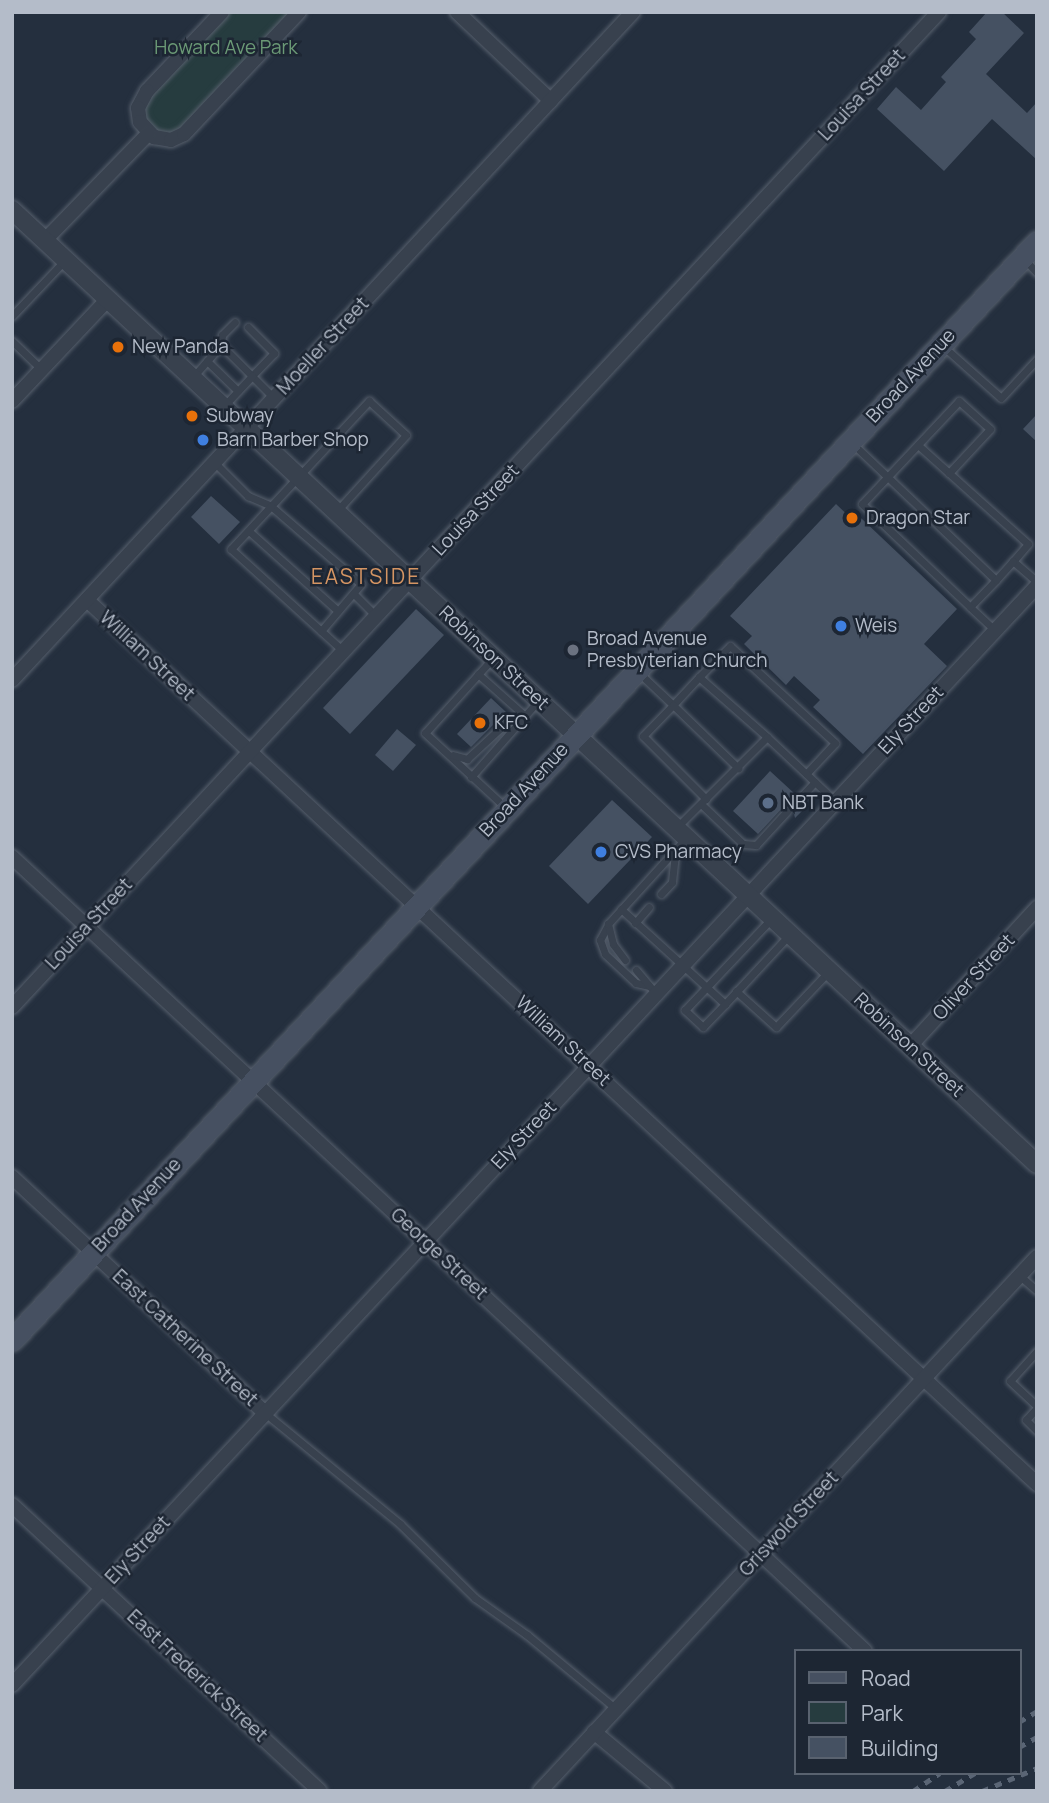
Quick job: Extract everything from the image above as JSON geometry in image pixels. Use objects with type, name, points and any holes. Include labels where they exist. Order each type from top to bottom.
[{"type":"main road","name":"Broad Avenue","points":[[12,1340],[941,344],[1032,257]]},
{"type":"street","points":[[222,12],[148,91],[138,108],[140,122],[149,133],[171,140],[184,134],[299,12]]},
{"type":"street","points":[[457,12],[551,101]]},
{"type":"street","name":"Moeller Street","points":[[12,680],[633,12]]},
{"type":"street","name":"Louisa Street","points":[[12,1007],[939,12]]},
{"type":"street","points":[[45,240],[149,133]]},
{"type":"street","name":"Robinson Street","points":[[12,210],[576,734],[679,839],[748,895],[1037,1164]]},
{"type":"street","points":[[12,401],[108,299]]},
{"type":"street","name":"Ely Street","points":[[12,1685],[590,1065],[653,989],[681,966],[1037,584]]},
{"type":"street","name":"William Street","points":[[87,600],[590,1065],[1037,1485]]},
{"type":"street","name":"George Street","points":[[12,857],[863,1649]]},
{"type":"street","name":"Oliver Street","points":[[910,1046],[1037,908]]},
{"type":"street","name":"East Catherine Street","points":[[12,1177],[265,1413]]},
{"type":"street","name":"Griswold Street","points":[[540,1791],[1037,1257]]},
{"type":"street","name":"East Frederick Street","points":[[12,1505],[320,1791]]},
{"type":"street","points":[[594,1732],[665,1791]]},
{"type":"lane","points":[[12,316],[65,259]]},
{"type":"lane","points":[[192,377],[221,345],[222,335],[235,322]]},
{"type":"lane","points":[[223,406],[274,353],[248,327]]},
{"type":"lane","points":[[12,341],[42,369]]},
{"type":"lane","points":[[941,344],[1001,398],[1037,359]]},
{"type":"lane","points":[[221,345],[274,398]]},
{"type":"lane","points":[[207,361],[237,391]]},
{"type":"lane","points":[[336,512],[405,435],[369,401],[231,550],[343,652]]},
{"type":"lane","points":[[949,473],[990,429],[959,401],[862,504],[995,630]]},
{"type":"lane","points":[[850,442],[996,580]]},
{"type":"lane","points":[[918,445],[1028,544],[970,607]]},
{"type":"lane","points":[[214,462],[248,496],[271,506],[361,584],[355,595],[320,631]]},
{"type":"lane","points":[[250,532],[338,611]]},
{"type":"lane","points":[[1013,561],[1037,584]]},
{"type":"lane","points":[[355,595],[376,616]]},
{"type":"lane","points":[[788,811],[756,845],[743,844],[643,736],[730,646],[835,743],[806,774]]},
{"type":"lane","points":[[493,658],[425,733],[506,809]]},
{"type":"lane","points":[[636,670],[738,768]]},
{"type":"lane","points":[[478,674],[524,717]]},
{"type":"lane","points":[[699,677],[835,801]]},
{"type":"lane","points":[[471,777],[539,700]]},
{"type":"lane","points":[[435,742],[467,759],[510,719],[524,717]]},
{"type":"lane","points":[[653,989],[636,983],[605,954],[600,940],[608,924],[679,839],[704,801],[767,737]]},
{"type":"lane","points":[[800,799],[815,782]]},
{"type":"lane","points":[[661,894],[672,882],[679,839]]},
{"type":"lane","points":[[635,923],[649,907]]},
{"type":"lane","points":[[621,909],[725,1004]]},
{"type":"lane","points":[[772,917],[685,1010],[703,1027],[790,934]]},
{"type":"lane","points":[[608,924],[613,944],[625,960]]},
{"type":"lane","points":[[636,970],[653,989]]},
{"type":"lane","points":[[736,991],[776,1027],[830,970]]},
{"type":"lane","points":[[1020,1275],[1037,1292]]},
{"type":"lane","points":[[1037,1350],[1010,1381],[1037,1407],[1026,1420],[1037,1431]]},
{"type":"lane","points":[[265,1413],[321,1463],[400,1524],[475,1598],[527,1634],[616,1709]]},
{"type":"green space","name":"Howard Ave Park","points":[[221,12],[298,12],[171,140],[140,122],[147,91]]},
{"type":"building","points":[[987,12],[1002,12],[1024,33],[986,74],[1027,113],[1037,102],[1037,160],[992,119],[944,171],[877,109],[896,87],[921,110],[946,82],[941,77],[976,39],[969,32]]},
{"type":"building","points":[[1037,414],[1037,442],[1023,429]]},
{"type":"building","points":[[211,496],[240,522],[219,544],[191,517]]},
{"type":"building","name":"Weis","points":[[836,504],[856,523],[861,518],[957,609],[924,644],[947,666],[863,754],[813,707],[820,700],[794,676],[786,685],[744,644],[752,636],[730,616]]},
{"type":"building","points":[[416,609],[444,635],[350,734],[323,708]]},
{"type":"building","points":[[491,698],[506,712],[471,747],[457,734]]},
{"type":"building","points":[[397,729],[416,745],[393,771],[375,755]]},
{"type":"building","points":[[770,771],[795,794],[794,803],[807,806],[795,818],[792,807],[785,805],[758,834],[733,811]]},
{"type":"building","name":"CVS Pharmacy","points":[[612,800],[652,837],[588,904],[549,866]]},
{"type":"railway","points":[[1021,1721],[1037,1711]]},
{"type":"railway","points":[[1021,1746],[1037,1737]]},
{"type":"railway","points":[[1021,1775],[1037,1768]]},
{"type":"railway","points":[[913,1791],[937,1775]]},
{"type":"railway","points":[[945,1791],[972,1775]]},
{"type":"railway","points":[[982,1791],[1020,1775]]},
{"type":"place","name":"New Panda","points":[[118,347]]},
{"type":"place","name":"Subway","points":[[192,416]]},
{"type":"place","name":"Barn Barber Shop","points":[[203,440]]},
{"type":"place","name":"Dragon Star","points":[[852,518]]},
{"type":"place","name":"Weis","points":[[841,626]]},
{"type":"place","name":"Broad Avenue Presbyterian Church","points":[[573,650]]},
{"type":"place","name":"KFC","points":[[480,723]]},
{"type":"place","name":"NBT Bank","points":[[768,803]]},
{"type":"place","name":"CVS Pharmacy","points":[[601,852]]},
{"type":"district","name":"EASTSIDE","points":[[366,576]]}]
